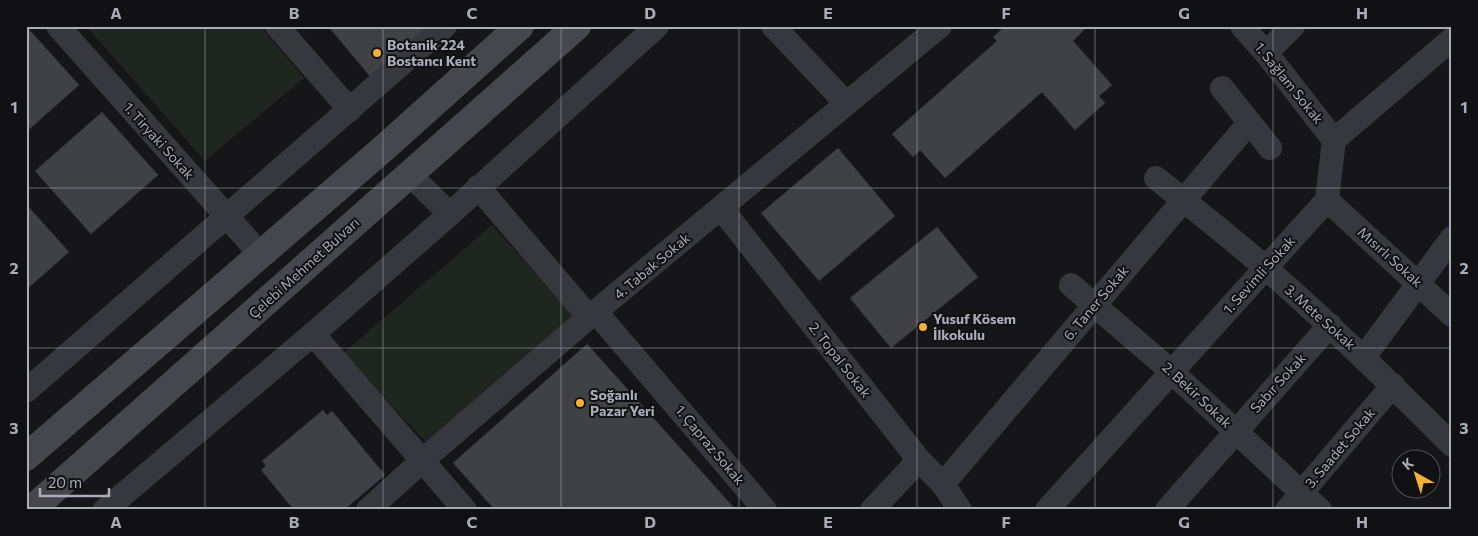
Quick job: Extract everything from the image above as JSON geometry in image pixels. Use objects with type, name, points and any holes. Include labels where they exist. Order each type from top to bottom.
[{"type":"main road","points":[[26,457],[384,148],[520,26]]},
{"type":"main road","name":"Çelebi Mehmet Bulvarı","points":[[31,510],[577,26]]},
{"type":"street","name":"1. Tiryaki Sokak","points":[[58,26],[261,255]]},
{"type":"street","points":[[278,26],[350,110]]},
{"type":"street","points":[[26,391],[445,26]]},
{"type":"street","points":[[105,510],[313,334],[450,214],[657,26]]},
{"type":"street","points":[[774,26],[846,103]]},
{"type":"street","name":"4. Tabak Sokak","points":[[368,510],[423,460],[593,314],[940,26]]},
{"type":"street","name":"1. Sağlam Sokak","points":[[1242,26],[1266,53],[1334,140]]},
{"type":"street","points":[[1266,53],[1293,26]]},
{"type":"street","points":[[1327,200],[1334,140],[1452,39]]},
{"type":"street","points":[[1222,88],[1270,148]]},
{"type":"street","name":"6. Taner Sokak","points":[[943,484],[1249,123]]},
{"type":"street","points":[[409,174],[450,214]]},
{"type":"street","name":"3. Mete Sokak","points":[[1156,178],[1266,268],[1330,325],[1452,445]]},
{"type":"street","name":"1. Çapraz Sokak","points":[[478,187],[593,314],[765,510]]},
{"type":"street","name":"1. Sevimli Sokak","points":[[1046,510],[1327,200]]},
{"type":"street","name":"Mısırlı Sokak","points":[[1327,200],[1452,315]]},
{"type":"street","name":"2. Topal Sokak","points":[[721,208],[918,460],[943,484],[960,510]]},
{"type":"street","points":[[1364,357],[1452,238]]},
{"type":"street","name":"2. Bekir Sokak","points":[[1071,285],[1171,371],[1236,431],[1294,502],[1320,510]]},
{"type":"street","name":"Sabır Sokak","points":[[1167,510],[1330,325]]},
{"type":"street","points":[[313,334],[465,510]]},
{"type":"street","name":"3. Saadet Sokak","points":[[1294,502],[1393,385]]},
{"type":"street","points":[[872,510],[918,460]]},
{"type":"shaded area","points":[[86,26],[260,26],[304,78],[205,161]]},
{"type":"shaded area","points":[[492,225],[576,318],[427,443],[342,354]]},
{"type":"building","points":[[26,26],[79,85],[26,132]]},
{"type":"building","name":"Botanik 224 Bostancı Kent","points":[[328,26],[436,26],[373,80]]},
{"type":"building","points":[[1005,26],[1083,26],[1085,29],[1073,41],[1112,85],[1099,96],[1105,103],[1075,130],[1042,92],[945,178],[920,150],[913,157],[892,134],[997,41],[993,37]]},
{"type":"building","points":[[102,112],[158,175],[91,234],[35,171]]},
{"type":"building","points":[[838,148],[895,216],[819,281],[761,213]]},
{"type":"building","points":[[26,204],[69,252],[26,290]]},
{"type":"building","points":[[937,227],[978,277],[891,348],[850,298]]},
{"type":"building","name":"Soğanlı Pazar Yeri","points":[[587,344],[736,510],[495,510],[453,463]]},
{"type":"building","points":[[323,410],[327,415],[332,411],[385,475],[344,510],[294,510],[261,470],[266,466],[262,461]]},
{"type":"place","name":"Botanik 224 Bostancı Kent","points":[[377,53]]},
{"type":"place","name":"Yusuf Kösem İlkokulu","points":[[923,327]]},
{"type":"place","name":"Soğanlı Pazar Yeri","points":[[580,403]]}]
